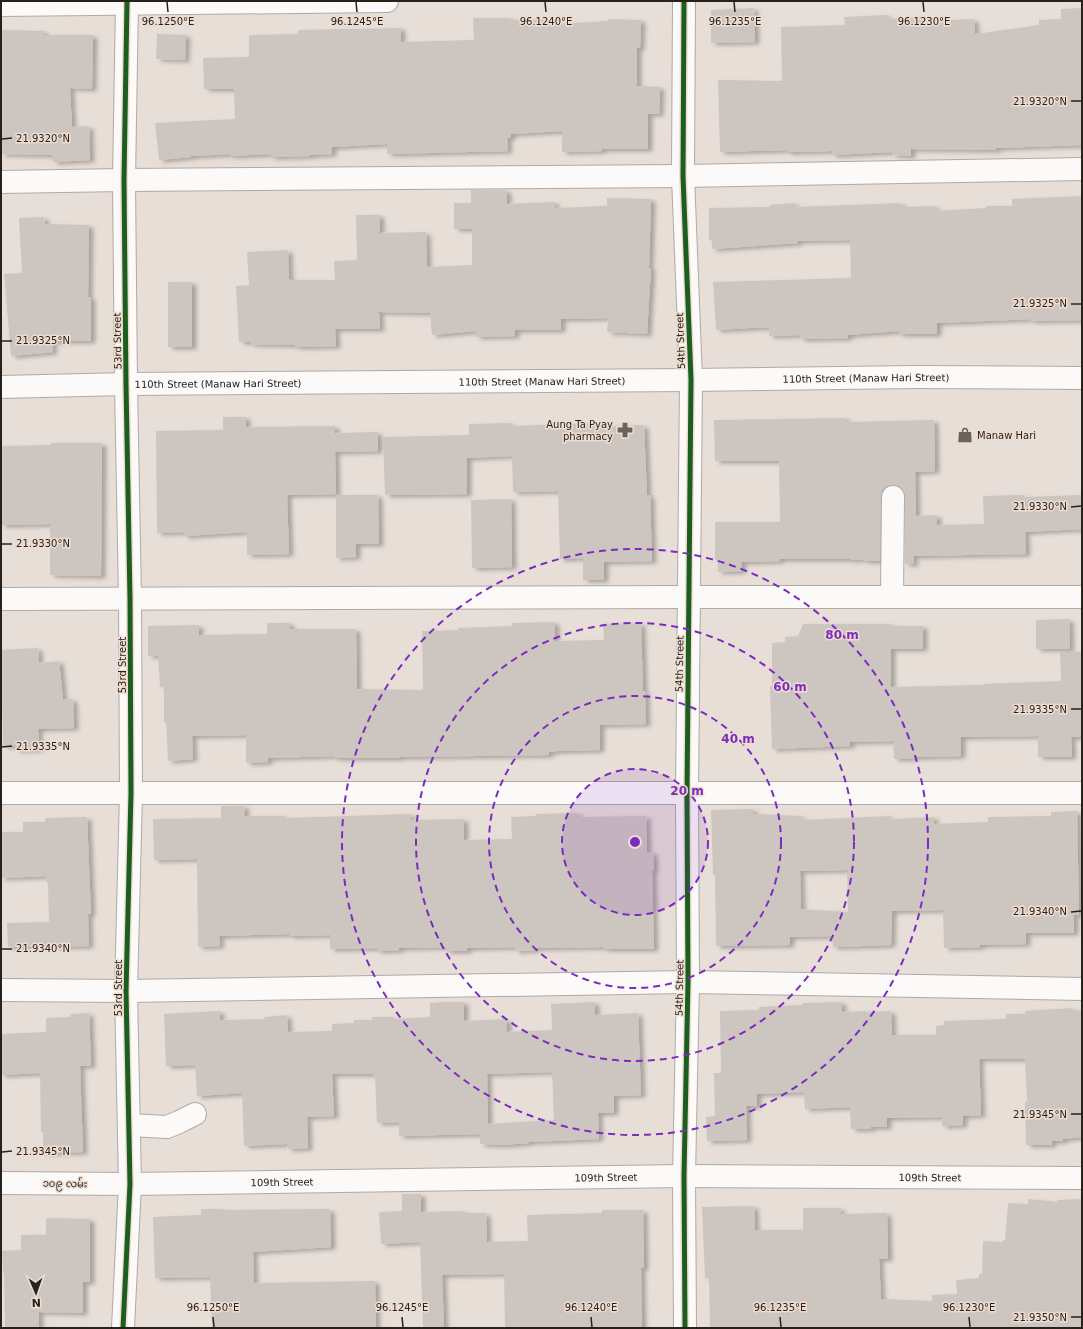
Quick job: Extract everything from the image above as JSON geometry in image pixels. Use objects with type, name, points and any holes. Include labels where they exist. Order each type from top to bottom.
[{"type":"street","points":[[1,5],[127,2],[387,1]]},
{"type":"street","name":"54th Street","points":[[684,1],[683,176],[691,380],[687,794],[688,982],[684,1176],[685,1328]]},
{"type":"street","name":"53rd Street","points":[[123,1328],[130,1184],[130,1125],[126,991],[132,794],[124,180],[127,2]]},
{"type":"street","points":[[1,182],[683,176],[1082,169]]},
{"type":"street","name":"110th Street (Manaw Hari Street)","points":[[1,387],[126,384],[916,377],[1082,378]]},
{"type":"street","points":[[892,596],[893,497]]},
{"type":"street","points":[[1,600],[689,596],[1082,597]]},
{"type":"street","points":[[1,793],[1082,793]]},
{"type":"street","points":[[1,990],[126,991],[688,982],[1082,989]]},
{"type":"street","points":[[130,1125],[167,1126],[195,1114]]},
{"type":"street","name":"109th Street","points":[[130,1184],[684,1176],[1082,1178]]},
{"type":"street","name":"၁၀၉ လမ်း","points":[[1,1183],[130,1184]]},
{"type":"building","points":[[754,8],[755,42],[711,43],[711,10]]},
{"type":"building","points":[[1081,8],[1082,145],[996,148],[996,150],[911,149],[911,156],[892,155],[892,152],[832,155],[832,151],[787,152],[787,150],[720,152],[718,80],[782,81],[781,27],[845,25],[844,17],[887,15],[887,19],[929,17],[929,21],[974,19],[975,34],[1039,25],[1039,20],[1061,19],[1061,9]]},
{"type":"building","points":[[473,18],[510,18],[511,20],[553,19],[553,24],[608,21],[608,19],[641,20],[640,48],[637,48],[637,86],[660,87],[659,114],[648,114],[648,149],[602,149],[602,151],[562,152],[562,131],[511,134],[511,138],[507,138],[508,151],[387,154],[387,144],[332,147],[332,154],[310,156],[271,157],[271,154],[230,156],[230,154],[191,156],[159,160],[155,123],[235,119],[234,89],[204,89],[203,58],[249,57],[249,35],[298,34],[298,30],[401,28],[401,42],[474,40]]},
{"type":"building","points":[[1,30],[44,31],[44,35],[93,35],[92,89],[70,88],[72,127],[89,126],[90,160],[53,162],[52,155],[1,154]]},
{"type":"building","points":[[157,34],[186,35],[185,60],[156,59]]},
{"type":"building","points":[[471,190],[507,190],[507,204],[555,202],[555,208],[607,206],[607,198],[651,199],[649,268],[651,268],[647,334],[607,332],[608,318],[561,319],[561,330],[515,330],[515,336],[476,337],[476,331],[432,335],[430,313],[379,312],[380,329],[335,329],[336,346],[295,347],[295,345],[251,344],[251,342],[239,342],[236,286],[249,285],[247,252],[288,250],[289,279],[335,280],[334,261],[357,260],[356,215],[380,215],[380,233],[426,232],[427,267],[472,265],[472,229],[454,229],[454,203],[471,203]]},
{"type":"building","points":[[1082,196],[1082,320],[1031,321],[1031,319],[937,323],[937,334],[899,334],[899,331],[848,335],[848,338],[801,339],[800,335],[769,336],[769,327],[716,330],[713,282],[851,278],[850,240],[798,241],[798,243],[712,249],[712,240],[709,240],[709,208],[770,207],[770,205],[795,203],[795,207],[901,203],[902,207],[935,206],[935,211],[986,208],[986,206],[1012,206],[1012,199]]},
{"type":"building","points":[[44,217],[45,224],[89,225],[88,297],[91,297],[91,341],[52,341],[53,352],[11,356],[4,274],[22,273],[19,218]]},
{"type":"building","points":[[168,282],[192,282],[192,347],[168,347]]},
{"type":"building","points":[[223,417],[246,417],[246,427],[335,426],[335,433],[378,432],[378,451],[335,452],[336,494],[287,495],[289,554],[247,555],[247,532],[184,536],[184,532],[157,533],[156,431],[223,430]]},
{"type":"building","points":[[846,418],[846,422],[934,420],[935,471],[915,472],[916,516],[937,515],[937,525],[984,524],[983,496],[1024,495],[1024,497],[1082,495],[1082,529],[1025,532],[1026,554],[913,556],[914,564],[905,564],[905,497],[904,491],[900,486],[893,485],[887,486],[882,490],[880,561],[864,561],[864,559],[780,559],[780,561],[742,562],[741,571],[718,572],[718,560],[715,560],[715,522],[780,522],[779,461],[715,461],[714,420]]},
{"type":"building","points":[[510,423],[510,426],[601,423],[601,426],[644,425],[647,495],[650,495],[652,561],[604,562],[604,580],[583,580],[583,558],[560,559],[558,491],[513,492],[512,456],[467,458],[467,494],[385,495],[383,437],[469,435],[469,424]]},
{"type":"building","points":[[51,443],[102,443],[101,576],[50,575],[50,524],[1,525],[1,446],[51,445]]},
{"type":"building","points":[[336,495],[378,495],[379,544],[356,544],[356,557],[336,558]]},
{"type":"building","points":[[511,499],[512,567],[472,568],[471,500]]},
{"type":"building","points":[[1069,619],[1070,649],[1036,649],[1036,620]]},
{"type":"building","points":[[555,622],[555,641],[604,640],[603,624],[641,623],[643,691],[645,691],[646,724],[600,725],[600,750],[557,751],[549,752],[549,755],[400,758],[334,758],[334,756],[268,758],[268,762],[246,763],[246,735],[192,736],[193,759],[168,761],[166,722],[164,722],[164,687],[160,687],[158,656],[148,656],[148,626],[199,625],[199,635],[267,634],[267,623],[290,623],[290,629],[356,629],[357,689],[423,690],[422,631],[512,626],[512,623]]},
{"type":"building","points":[[803,624],[891,624],[891,626],[923,626],[923,649],[891,649],[891,687],[983,685],[1061,681],[1060,652],[1082,652],[1082,737],[1071,737],[1072,757],[1038,757],[1038,736],[961,737],[961,756],[894,759],[893,741],[850,742],[850,746],[772,749],[770,686],[772,686],[772,643],[785,642],[785,637],[798,636]]},
{"type":"building","points":[[38,648],[39,663],[59,661],[63,699],[73,699],[74,728],[38,729],[39,749],[15,750],[15,746],[3,746],[1,650]]},
{"type":"building","points":[[221,806],[245,806],[244,816],[285,816],[285,818],[411,814],[411,820],[464,819],[464,840],[512,839],[511,817],[536,816],[536,814],[578,813],[578,817],[646,816],[647,852],[653,852],[654,949],[603,949],[603,947],[534,948],[534,950],[515,951],[515,947],[467,948],[467,951],[446,951],[446,947],[399,948],[399,950],[377,951],[377,948],[330,949],[330,935],[289,936],[289,934],[219,936],[220,946],[198,947],[197,859],[154,860],[153,819],[221,818]]},
{"type":"building","points":[[753,809],[753,814],[801,816],[802,820],[890,816],[890,819],[934,817],[934,824],[988,822],[988,817],[1051,816],[1051,812],[1077,811],[1079,915],[1074,915],[1074,933],[1026,933],[1026,944],[980,945],[980,947],[944,948],[943,910],[892,911],[891,945],[833,947],[832,936],[790,937],[790,945],[716,946],[715,875],[713,875],[711,810]],"holes":[[[847,870],[848,912],[801,909],[800,871]]]},
{"type":"building","points":[[87,817],[91,914],[88,914],[89,946],[8,947],[7,923],[49,922],[48,883],[46,876],[1,878],[1,832],[23,832],[23,822],[45,822],[45,818]]},
{"type":"building","points":[[464,1002],[464,1021],[507,1019],[507,1032],[552,1030],[551,1004],[595,1002],[595,1015],[638,1013],[641,1095],[614,1096],[614,1113],[598,1113],[599,1139],[528,1142],[529,1143],[502,1145],[480,1144],[480,1134],[399,1136],[399,1122],[377,1123],[375,1076],[373,1076],[373,1074],[332,1074],[334,1116],[307,1117],[308,1148],[288,1149],[287,1144],[244,1146],[242,1093],[197,1096],[195,1065],[166,1066],[164,1014],[220,1011],[220,1020],[265,1019],[264,1017],[287,1015],[288,1032],[332,1031],[332,1024],[354,1023],[354,1020],[372,1020],[372,1017],[393,1017],[393,1019],[430,1017],[430,1003]],"holes":[[[552,1072],[554,1120],[488,1124],[487,1074]]]},
{"type":"building","points":[[842,1002],[842,1012],[891,1011],[892,1035],[936,1035],[936,1026],[944,1025],[944,1021],[1006,1019],[1006,1014],[1025,1014],[1025,1011],[1072,1008],[1073,1011],[1082,1010],[1082,1137],[1063,1139],[1063,1141],[1052,1141],[1052,1145],[1026,1145],[1025,1102],[1027,1102],[1025,1059],[979,1059],[981,1115],[963,1116],[963,1125],[942,1126],[942,1117],[887,1118],[887,1127],[851,1129],[850,1107],[805,1109],[804,1092],[757,1094],[757,1106],[746,1106],[747,1140],[707,1141],[706,1117],[715,1116],[714,1073],[721,1073],[720,1011],[759,1010],[759,1007],[802,1005],[802,1003]]},
{"type":"building","points":[[89,1013],[91,1066],[80,1066],[83,1152],[43,1153],[43,1132],[41,1132],[40,1073],[1,1075],[1,1034],[46,1032],[46,1018],[71,1017],[70,1014]]},
{"type":"building","points":[[402,1194],[421,1194],[421,1212],[464,1211],[464,1213],[486,1213],[487,1242],[528,1241],[527,1215],[602,1213],[602,1210],[643,1210],[644,1268],[641,1268],[642,1328],[505,1328],[504,1274],[442,1275],[444,1328],[423,1328],[420,1242],[381,1244],[379,1212],[402,1211]]},
{"type":"building","points":[[1028,1199],[1057,1202],[1057,1200],[1082,1199],[1082,1328],[710,1328],[709,1278],[705,1278],[702,1207],[754,1206],[755,1230],[803,1230],[803,1208],[841,1208],[841,1214],[887,1213],[888,1259],[879,1259],[881,1299],[932,1301],[932,1295],[957,1294],[956,1280],[979,1278],[979,1274],[982,1274],[983,1241],[1003,1242],[1003,1240],[1005,1240],[1008,1203],[1028,1204]]},
{"type":"building","points":[[201,1209],[330,1209],[331,1247],[253,1252],[254,1283],[375,1281],[376,1328],[212,1328],[210,1277],[155,1278],[153,1217],[201,1215]]},
{"type":"building","points":[[46,1218],[90,1219],[90,1282],[83,1282],[83,1313],[39,1312],[39,1327],[5,1327],[2,1251],[21,1250],[21,1235],[46,1235]]},
{"type":"cycle path","points":[[123,1328],[130,1184],[126,991],[131,793],[130,599],[124,180],[127,1]]},
{"type":"cycle path","points":[[684,1],[683,176],[691,380],[687,794],[688,982],[684,1176],[685,1328]]},
{"type":"place","name":"Aung Ta Pyay pharmacy","points":[[625,430]]},
{"type":"place","name":"Manaw Hari","points":[[965,435]]}]
